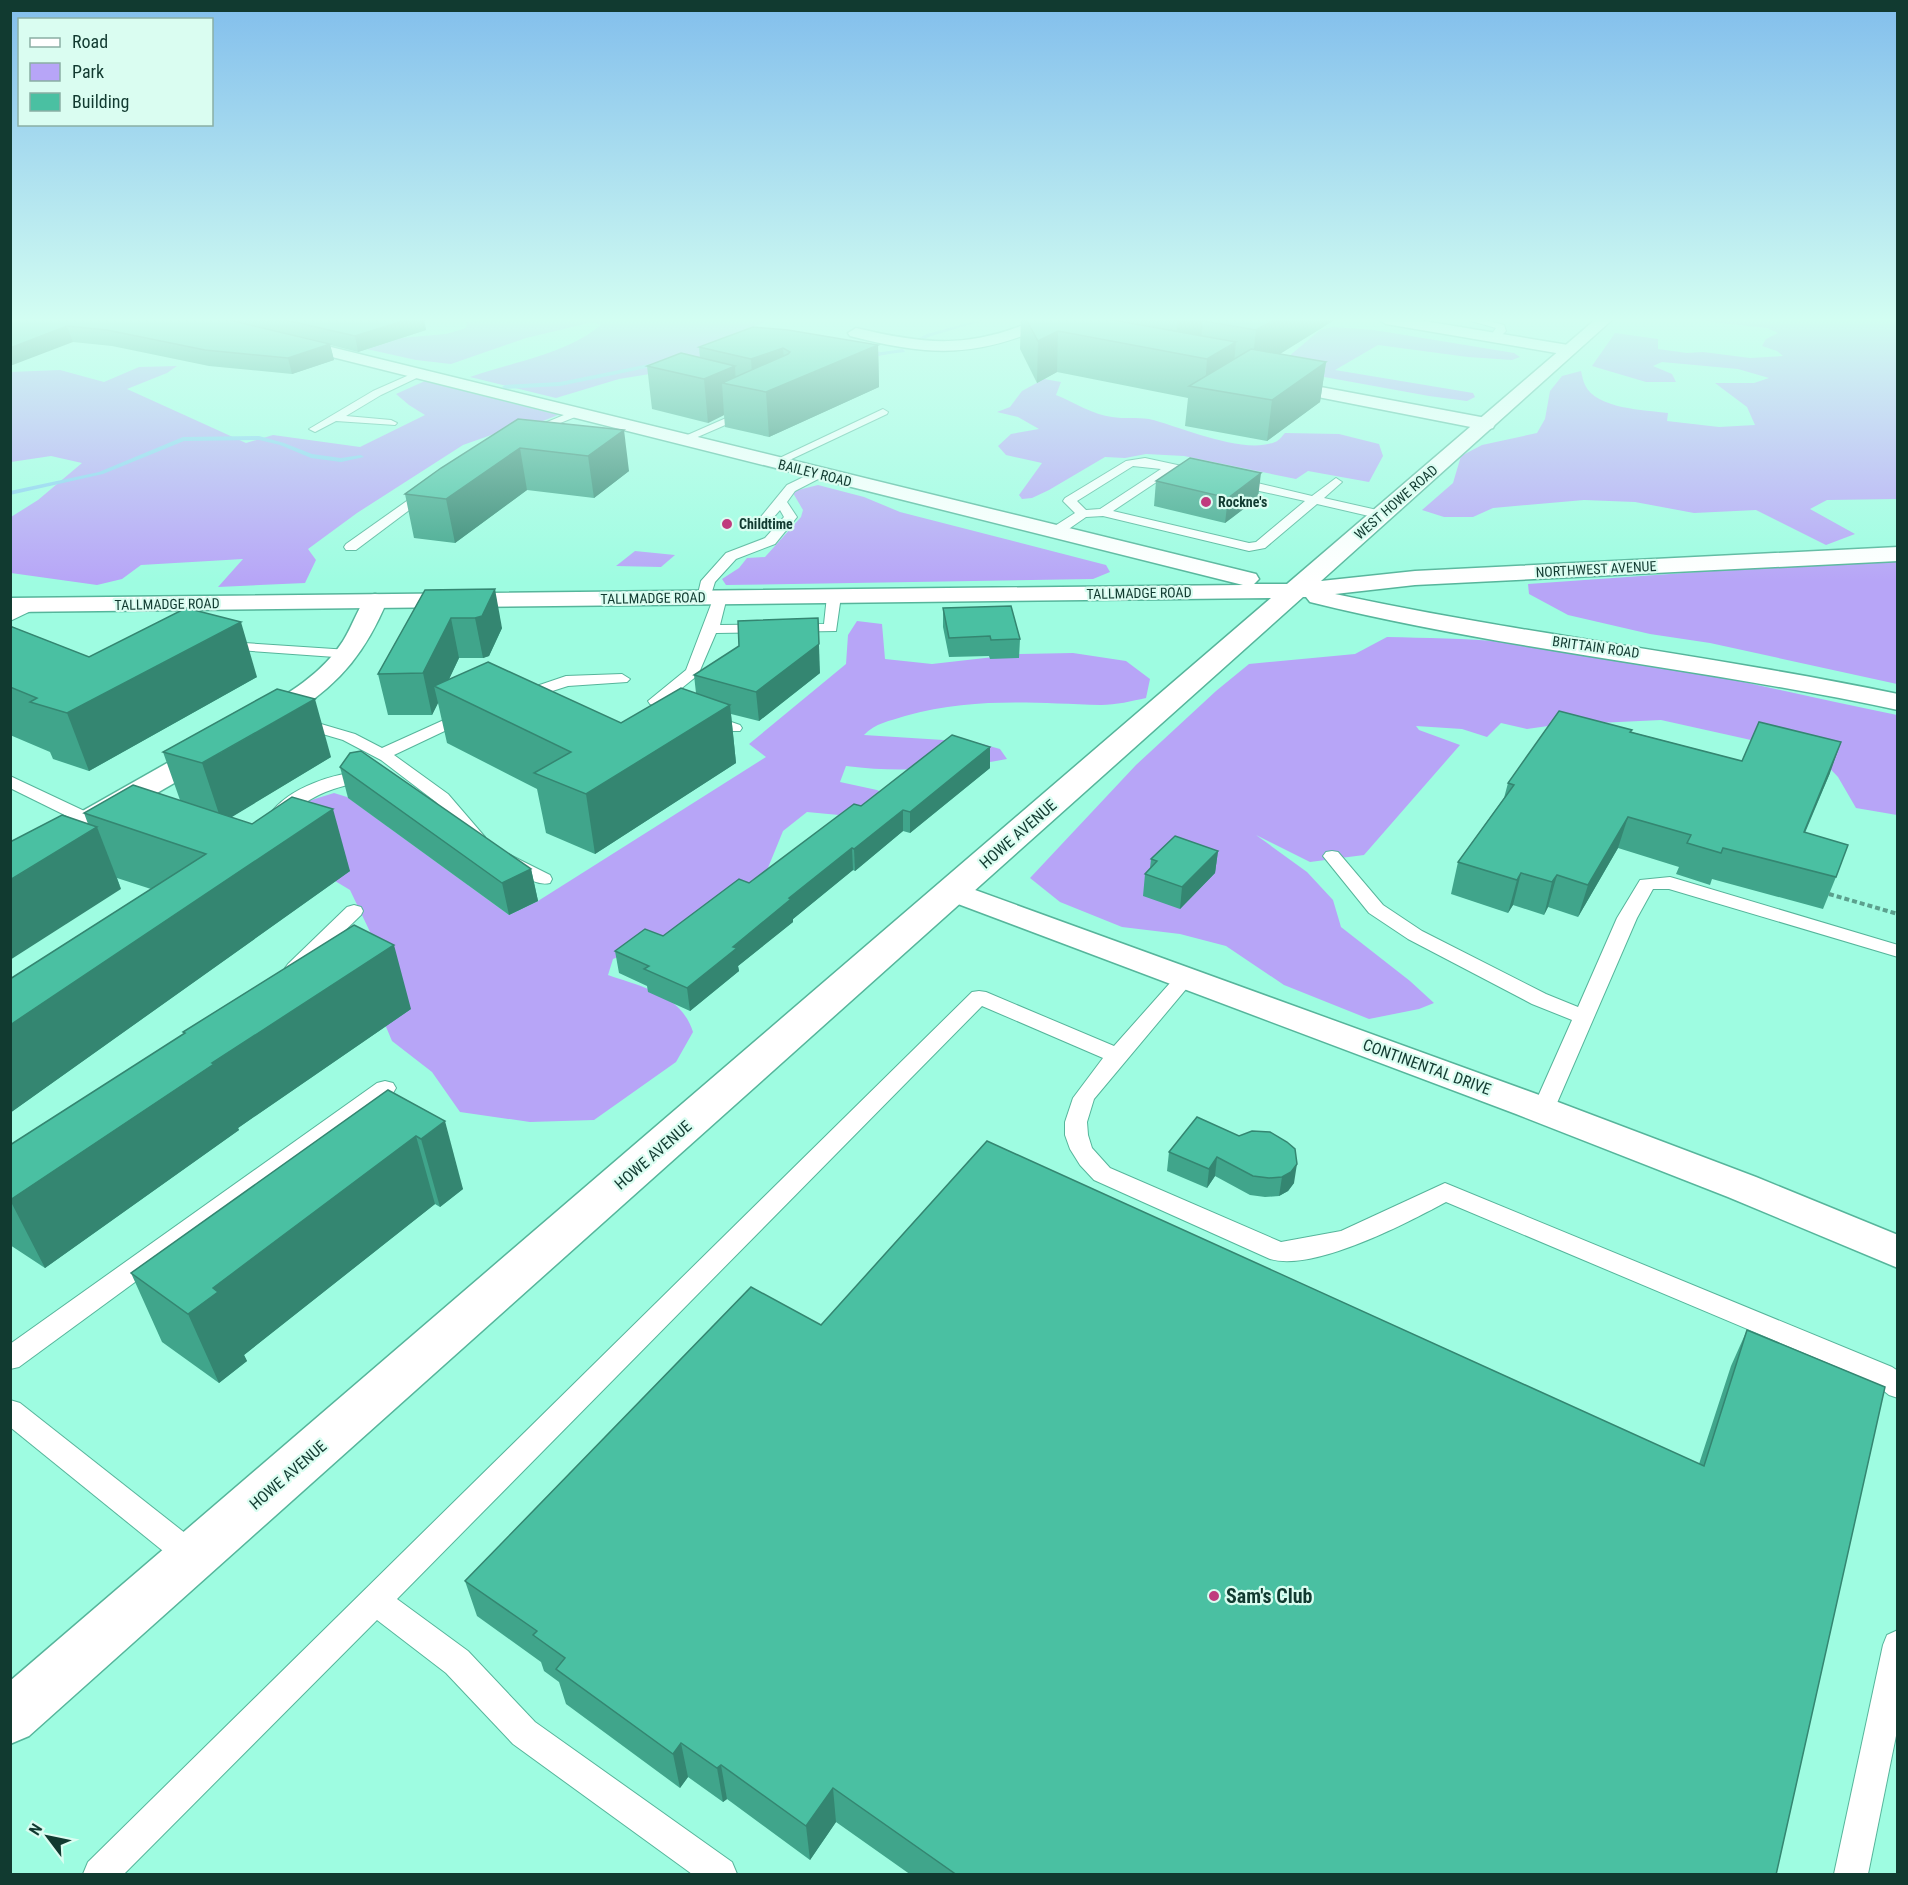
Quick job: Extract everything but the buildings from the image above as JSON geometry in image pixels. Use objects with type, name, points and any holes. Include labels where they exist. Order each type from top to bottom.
[{"type":"street","name":"BAILEY ROAD","points":[[549,407],[1295,591]]},
{"type":"street","points":[[1399,407],[1486,423]]},
{"type":"street","name":"WEST HOWE ROAD","points":[[1295,591],[1504,407]]},
{"type":"street","name":"NORTHWEST AVENUE","points":[[1295,591],[1415,578],[1898,554]]},
{"type":"street","name":"TALLMADGE ROAD","points":[[21,605],[1295,591]]},
{"type":"street","name":"BRITTAIN ROAD","points":[[1295,591],[1434,622],[1737,670],[1898,702]]},
{"type":"street","name":"HOWE AVENUE","points":[[10,1717],[1295,591]]},
{"type":"street","points":[[10,865],[89,820],[123,809],[322,682],[349,654],[365,626],[375,601]]},
{"type":"street","name":"CONTINENTAL DRIVE","points":[[953,891],[1543,1110],[1742,1187],[1898,1252]]},
{"type":"lane","points":[[315,429],[354,407]]},
{"type":"lane","points":[[682,440],[758,407]]},
{"type":"lane","points":[[775,463],[884,412]]},
{"type":"lane","points":[[518,436],[576,414]]},
{"type":"lane","points":[[335,418],[391,423]]},
{"type":"lane","points":[[1083,514],[1069,501],[1130,464],[1145,462],[1382,514]]},
{"type":"lane","points":[[1102,512],[1171,467]]},
{"type":"lane","points":[[734,728],[656,701],[693,672],[711,629],[712,598],[708,581],[781,502],[791,488],[818,474]]},
{"type":"lane","points":[[351,547],[442,480]]},
{"type":"lane","points":[[1055,532],[1083,514],[1102,512],[1249,547],[1260,545],[1336,482]]},
{"type":"lane","points":[[731,556],[770,541],[791,517],[781,502]]},
{"type":"lane","points":[[711,629],[831,628],[834,596]]},
{"type":"lane","points":[[10,617],[21,605]]},
{"type":"lane","points":[[230,646],[349,654]]},
{"type":"lane","points":[[502,703],[566,681],[622,679]]},
{"type":"lane","points":[[521,696],[555,703]]},
{"type":"lane","points":[[381,754],[453,720],[482,710]]},
{"type":"lane","points":[[272,715],[349,738],[381,754],[442,798],[472,834],[543,879]]},
{"type":"lane","points":[[265,826],[304,795],[320,787],[353,776],[404,770]]},
{"type":"lane","points":[[10,781],[89,820]]},
{"type":"lane","points":[[1332,856],[1376,909],[1415,935],[1539,999],[1582,1017]]},
{"type":"lane","points":[[1543,1110],[1582,1017],[1628,918],[1647,884],[1670,883],[1898,951]]},
{"type":"lane","points":[[279,982],[354,911]]},
{"type":"lane","points":[[1185,978],[1090,1087],[1077,1110],[1075,1130],[1082,1150],[1102,1174],[1279,1252],[1310,1250],[1375,1230],[1445,1192],[1856,1363],[1883,1375],[1898,1387]]},
{"type":"lane","points":[[100,1875],[979,997],[1117,1056]]},
{"type":"lane","points":[[10,1359],[385,1088]]},
{"type":"lane","points":[[10,1411],[194,1558]]},
{"type":"lane","points":[[375,1601],[457,1662],[524,1733],[720,1875]]},
{"type":"lane","points":[[1851,1875],[1898,1645]]},
{"type":"path","points":[[1829,894],[1898,914]]},
{"type":"green space","points":[[10,407],[167,407],[246,443],[273,435],[360,447],[425,415],[412,407],[527,407],[558,415],[515,432],[494,434],[463,445],[357,513],[308,549],[316,560],[305,583],[218,587],[243,559],[141,565],[122,579],[97,585],[11,573],[11,517],[38,500],[82,463],[51,456],[11,462]]},
{"type":"green space","points":[[1010,407],[1082,407],[1105,416],[1149,419],[1230,443],[1246,445],[1275,442],[1285,433],[1339,434],[1379,444],[1383,456],[1369,482],[1308,471],[1296,479],[1184,456],[1146,454],[1125,458],[1105,457],[1049,490],[1032,498],[1022,499],[1019,495],[1042,463],[1006,455],[998,446],[1011,434],[1039,429],[1018,417],[997,412]]},
{"type":"green space","points":[[1547,407],[1622,407],[1668,413],[1667,421],[1719,427],[1755,425],[1747,407],[1897,407],[1897,499],[1827,500],[1810,509],[1855,534],[1826,545],[1756,510],[1694,513],[1635,502],[1584,500],[1493,508],[1473,517],[1444,517],[1422,510],[1453,483],[1461,456],[1482,445],[1537,433],[1545,419]]},
{"type":"green space","points":[[818,485],[864,497],[900,512],[1106,565],[1110,572],[1093,579],[726,585],[722,579],[739,568],[747,558],[765,557],[801,517],[803,510],[793,493]]},
{"type":"green space","points":[[635,551],[675,555],[661,567],[616,566]]},
{"type":"green space","points":[[1897,561],[1897,684],[1568,615],[1529,594],[1528,584],[1769,567]]},
{"type":"green space","points":[[857,621],[882,624],[885,659],[932,664],[1020,654],[1073,653],[1126,661],[1150,679],[1146,698],[1107,705],[1003,703],[955,706],[905,716],[873,728],[864,735],[975,742],[1000,749],[1007,759],[927,769],[846,766],[840,782],[877,790],[896,800],[839,815],[807,812],[783,831],[761,885],[641,948],[613,959],[608,975],[647,988],[670,1000],[687,1019],[693,1032],[676,1062],[594,1120],[530,1122],[460,1112],[432,1072],[392,1041],[363,972],[372,936],[350,890],[292,855],[305,802],[334,793],[347,797],[509,915],[538,901],[766,757],[749,744],[846,664],[848,635]]},
{"type":"green space","points":[[1387,637],[1490,641],[1604,655],[1702,673],[1897,715],[1897,815],[1856,808],[1838,777],[1819,757],[1661,720],[1555,725],[1527,729],[1501,723],[1487,737],[1462,729],[1416,726],[1419,730],[1460,745],[1364,855],[1310,862],[1256,835],[1307,872],[1333,900],[1341,927],[1410,981],[1434,1003],[1419,1009],[1369,1019],[1284,985],[1226,946],[1180,934],[1122,927],[1060,902],[1030,878],[1136,765],[1216,691],[1249,664],[1355,654]]},
{"type":"waterway","points":[[10,493],[101,473],[183,439],[259,438],[282,444],[311,456],[341,460],[361,457]]},
{"type":"place","name":"Rockne's","points":[[1206,502]]},
{"type":"place","name":"Childtime","points":[[727,524]]},
{"type":"place","name":"Sam's Club","points":[[1214,1596]]}]
